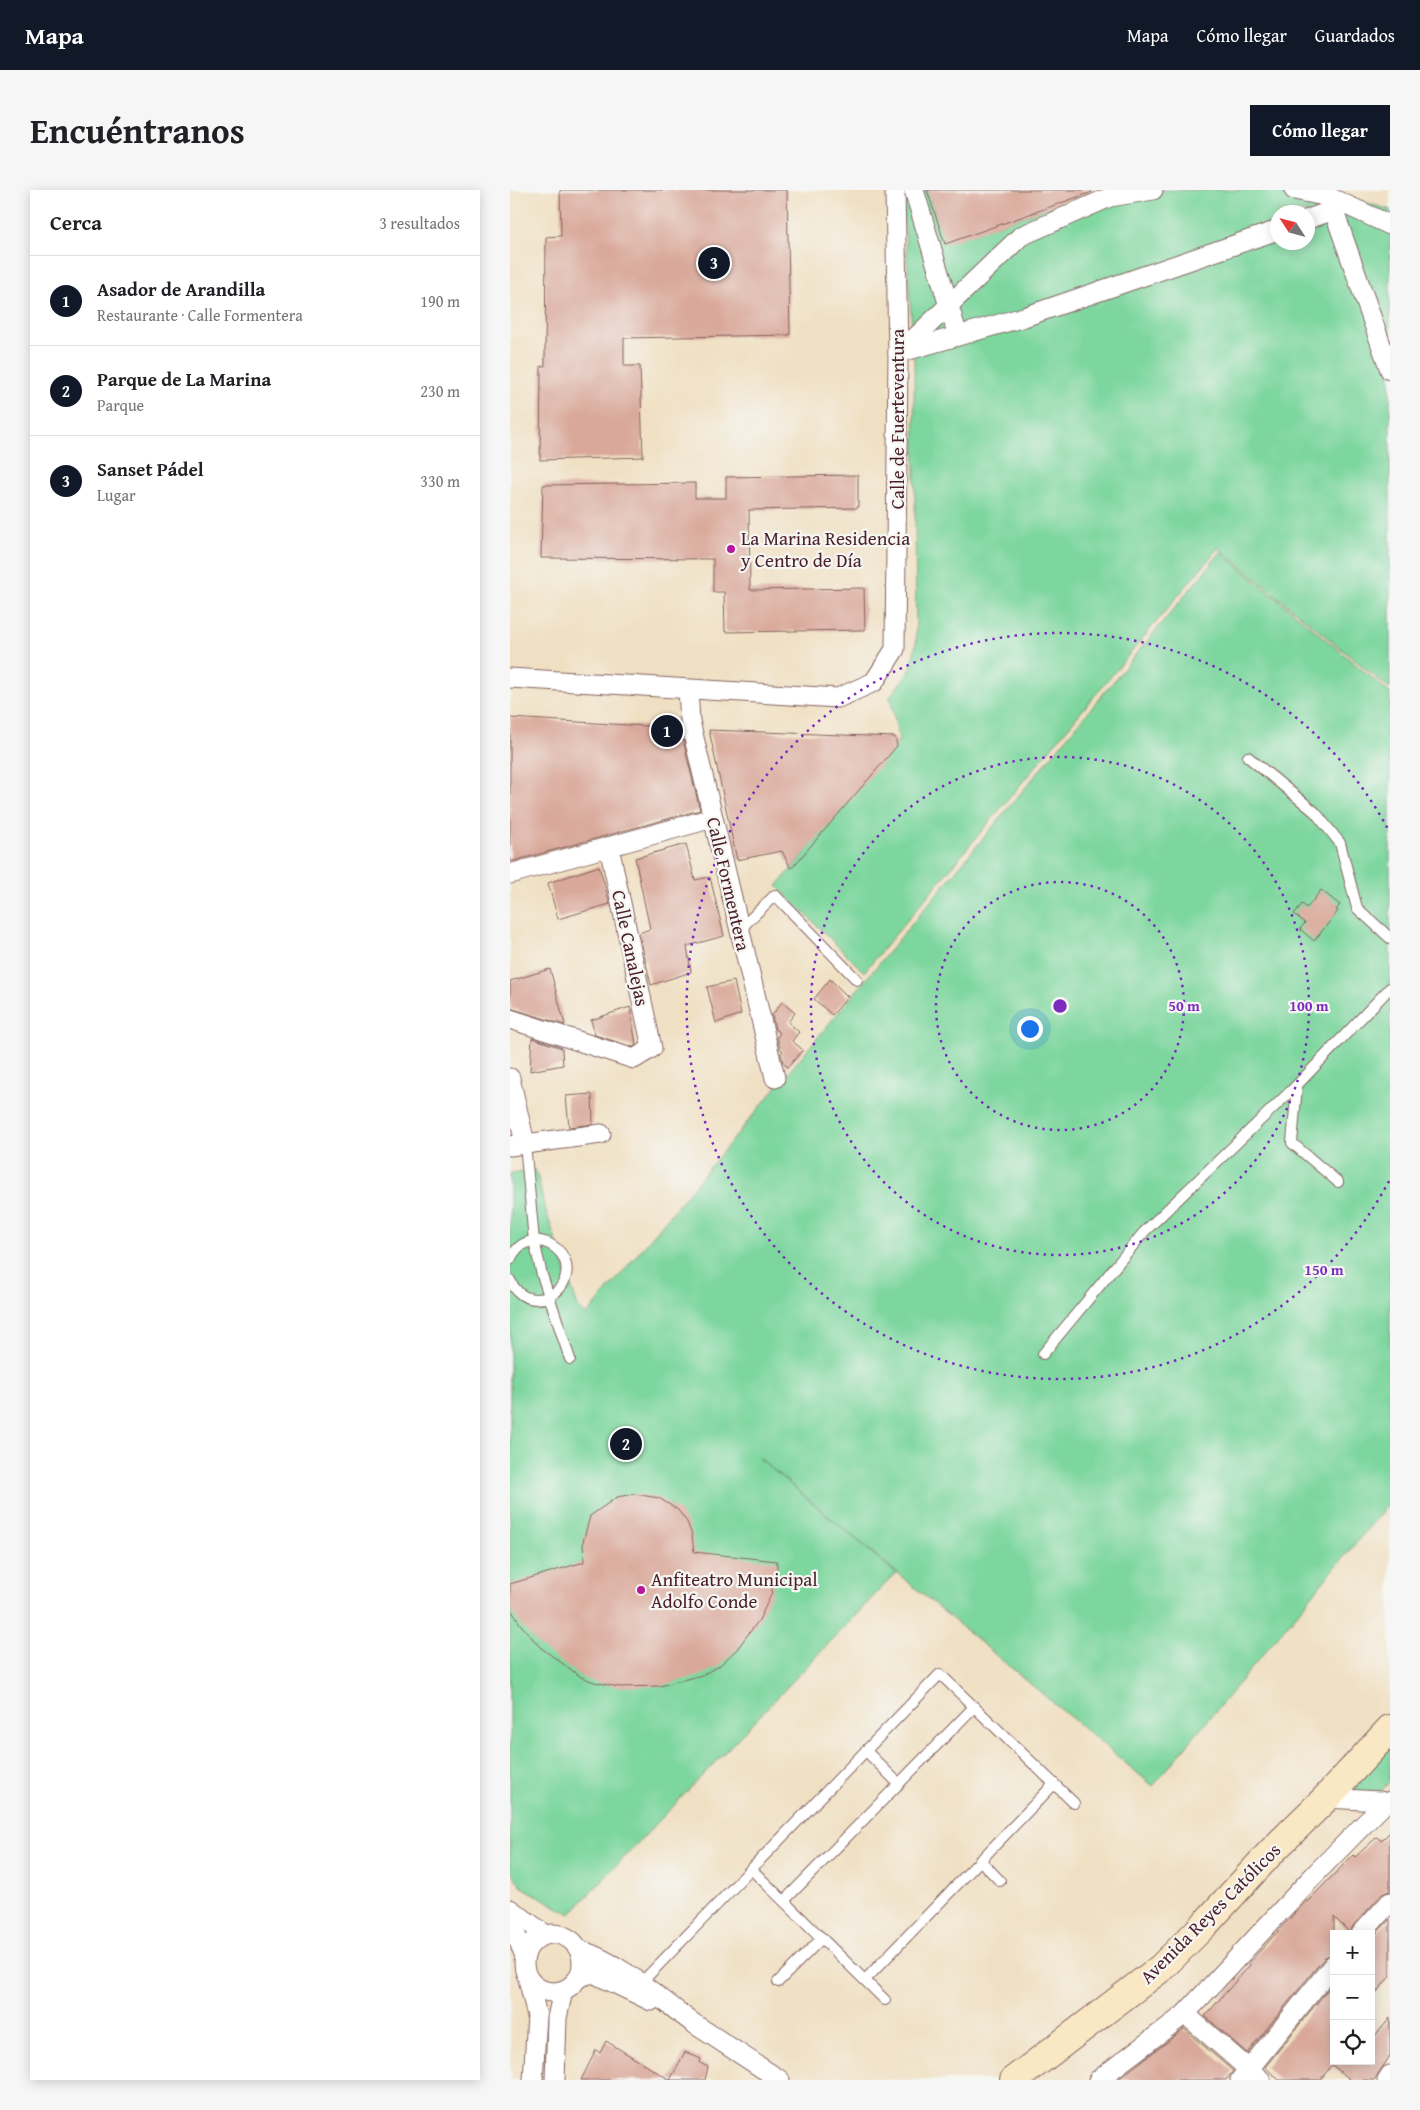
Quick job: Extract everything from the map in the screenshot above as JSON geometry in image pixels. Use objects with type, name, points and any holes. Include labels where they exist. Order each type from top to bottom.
[{"type":"main road","name":"Avenida Reyes Católicos","points":[[1014,2080],[1161,1968],[1205,1924],[1272,1851],[1326,1798],[1390,1729]]},
{"type":"street","name":"Calle de Fuerteventura","points":[[688,690],[838,698],[874,682],[895,649],[898,353],[895,190]]},
{"type":"street","points":[[914,190],[958,336]]},
{"type":"street","points":[[898,353],[1021,236],[1109,194],[1153,190]]},
{"type":"street","points":[[1294,190],[1330,199],[1390,225]]},
{"type":"street","points":[[1315,213],[1330,199],[1350,190]]},
{"type":"street","points":[[1330,199],[1390,370]]},
{"type":"street","points":[[898,353],[1024,317],[1270,233]]},
{"type":"street","points":[[510,678],[688,690]]},
{"type":"street","name":"Calle Formentera","points":[[688,690],[690,721],[775,1078]]},
{"type":"street","points":[[510,874],[713,818]]},
{"type":"street","name":"Calle Canalejas","points":[[510,1019],[634,1059],[652,1048],[609,847]]},
{"type":"street","points":[[510,1078],[518,1144],[601,1134]]},
{"type":"street","points":[[1326,1798],[1387,1802]]},
{"type":"street","points":[[1098,2080],[1185,2014],[1317,1872],[1387,1802]]},
{"type":"street","points":[[1365,1930],[1390,1902]]},
{"type":"street","points":[[510,1909],[546,1935],[567,1937],[580,1950],[596,1956],[642,1982],[692,2022],[780,2080]]},
{"type":"street","points":[[510,1921],[525,1956]]},
{"type":"street","points":[[533,2080],[537,2016],[524,1969],[525,1956],[530,1945],[546,1935]]},
{"type":"street","points":[[528,1978],[538,1989],[550,1992],[563,1991],[572,1986],[580,1977],[583,1964],[580,1950]]},
{"type":"street","points":[[1185,2014],[1250,2076],[1330,1969]]},
{"type":"street","points":[[580,1977],[593,1973],[692,2022]]},
{"type":"street","points":[[554,2080],[557,2018],[563,1991]]},
{"type":"street","points":[[1387,2080],[1390,2075]]},
{"type":"lane","points":[[1248,758],[1315,812],[1340,843],[1357,908],[1390,938]]},
{"type":"lane","points":[[740,930],[775,895],[857,980]]},
{"type":"lane","points":[[1043,1354],[1144,1232],[1297,1085],[1390,988]]},
{"type":"lane","points":[[1297,1085],[1292,1143],[1338,1182]]},
{"type":"lane","points":[[518,1144],[534,1241],[570,1359]]},
{"type":"lane","points":[[510,1260],[516,1250],[524,1243],[534,1241],[552,1244],[559,1250],[566,1266],[563,1284],[550,1296],[542,1299],[527,1298],[513,1287],[510,1280]]},
{"type":"lane","points":[[642,1982],[940,1674],[1074,1803]]},
{"type":"lane","points":[[784,1901],[974,1707]]},
{"type":"lane","points":[[866,1751],[899,1784]]},
{"type":"lane","points":[[865,1980],[1054,1784]]},
{"type":"lane","points":[[980,1860],[1000,1880]]},
{"type":"lane","points":[[752,1869],[885,2000]]},
{"type":"lane","points":[[778,1982],[822,1938]]},
{"type":"green space","points":[[902,190],[927,190],[945,243],[1101,190],[1325,190],[1390,210],[1390,689],[1218,548],[864,972],[777,886],[899,740],[890,697],[911,669],[916,642],[914,356]]},
{"type":"green space","points":[[1221,552],[1390,693],[1390,1502],[1153,1786],[759,1458],[896,1573],[570,1914],[522,1887],[510,1871],[510,1174],[536,1170],[544,1205],[578,1307],[587,1315]]},
{"type":"green space","points":[[1390,1744],[1390,1781],[1380,1792],[1344,1791]]},
{"type":"building","points":[[560,190],[787,190],[790,335],[624,338],[624,366],[640,366],[643,457],[540,460],[541,366],[545,366],[546,237],[561,236]]},
{"type":"building","points":[[927,190],[1092,190],[1092,192],[945,244]]},
{"type":"building","points":[[858,475],[858,508],[749,510],[750,590],[864,588],[865,630],[725,632],[724,592],[713,592],[713,559],[541,558],[543,485],[695,483],[695,498],[726,498],[726,477]]},
{"type":"building","points":[[510,718],[680,728],[700,810],[510,862]]},
{"type":"building","points":[[709,730],[895,737],[897,746],[791,869],[782,851],[737,860]]},
{"type":"building","points":[[686,844],[695,880],[710,877],[724,936],[687,946],[691,972],[651,985],[639,933],[650,929],[635,858]]},
{"type":"building","points":[[599,866],[610,904],[558,919],[548,883]]},
{"type":"building","points":[[1321,890],[1340,905],[1336,910],[1338,911],[1314,941],[1300,929],[1305,923],[1294,914],[1302,904],[1307,908]]},
{"type":"building","points":[[550,969],[565,1025],[510,1008],[510,981]]},
{"type":"building","points":[[830,979],[848,997],[832,1015],[814,999]]},
{"type":"building","points":[[734,981],[741,1014],[716,1023],[707,987]]},
{"type":"building","points":[[782,1002],[795,1013],[788,1022],[799,1032],[792,1041],[803,1050],[788,1067],[783,1063],[781,1053],[783,1051],[780,1049],[777,1037],[780,1033],[775,1029],[772,1015]]},
{"type":"building","points":[[630,1007],[636,1045],[633,1047],[595,1035],[591,1020]]},
{"type":"building","points":[[532,1038],[562,1048],[563,1065],[530,1071]]},
{"type":"building","points":[[592,1094],[593,1124],[569,1127],[566,1096]]},
{"type":"building","name":"Anfiteatro Municipal Adolfo Conde","points":[[634,1494],[659,1498],[678,1510],[687,1522],[692,1535],[694,1552],[777,1561],[771,1595],[759,1620],[737,1649],[719,1666],[702,1675],[660,1686],[619,1687],[594,1682],[581,1677],[540,1647],[520,1624],[510,1608],[510,1584],[584,1562],[583,1542],[590,1516],[617,1497]]},
{"type":"building","points":[[1390,1832],[1390,1891],[1382,1894],[1351,1930],[1347,1930],[1334,1917],[1334,1930],[1330,1930],[1330,1955],[1325,1957],[1247,2053],[1205,2016],[1250,1965],[1249,1963],[1306,1901],[1353,1855],[1355,1857],[1377,1837],[1381,1841]]},
{"type":"building","points":[[1390,1919],[1390,1976],[1375,1994],[1375,1975],[1375,1935]]},
{"type":"building","points":[[1330,1987],[1330,2065],[1332,2065],[1320,2080],[1279,2080],[1265,2067]]},
{"type":"building","points":[[1390,2018],[1390,2056],[1374,2080],[1351,2080],[1332,2065],[1375,2065],[1375,2036]]},
{"type":"building","points":[[1184,2029],[1233,2071],[1226,2080],[1117,2080]]},
{"type":"building","points":[[606,2041],[670,2080],[581,2080],[596,2050],[600,2053]]},
{"type":"building","points":[[685,2052],[701,2059],[700,2063],[708,2067],[705,2080],[670,2080]]},
{"type":"place","name":"Sanset Pádel","points":[[714,263]]},
{"type":"place","name":"La Marina Residencia y Centro de Día","points":[[731,549]]},
{"type":"place","name":"Asador de Arandilla","points":[[667,731]]},
{"type":"place","name":"Parque de La Marina","points":[[626,1444]]},
{"type":"place","name":"Anfiteatro Municipal Adolfo Conde","points":[[641,1590]]}]
